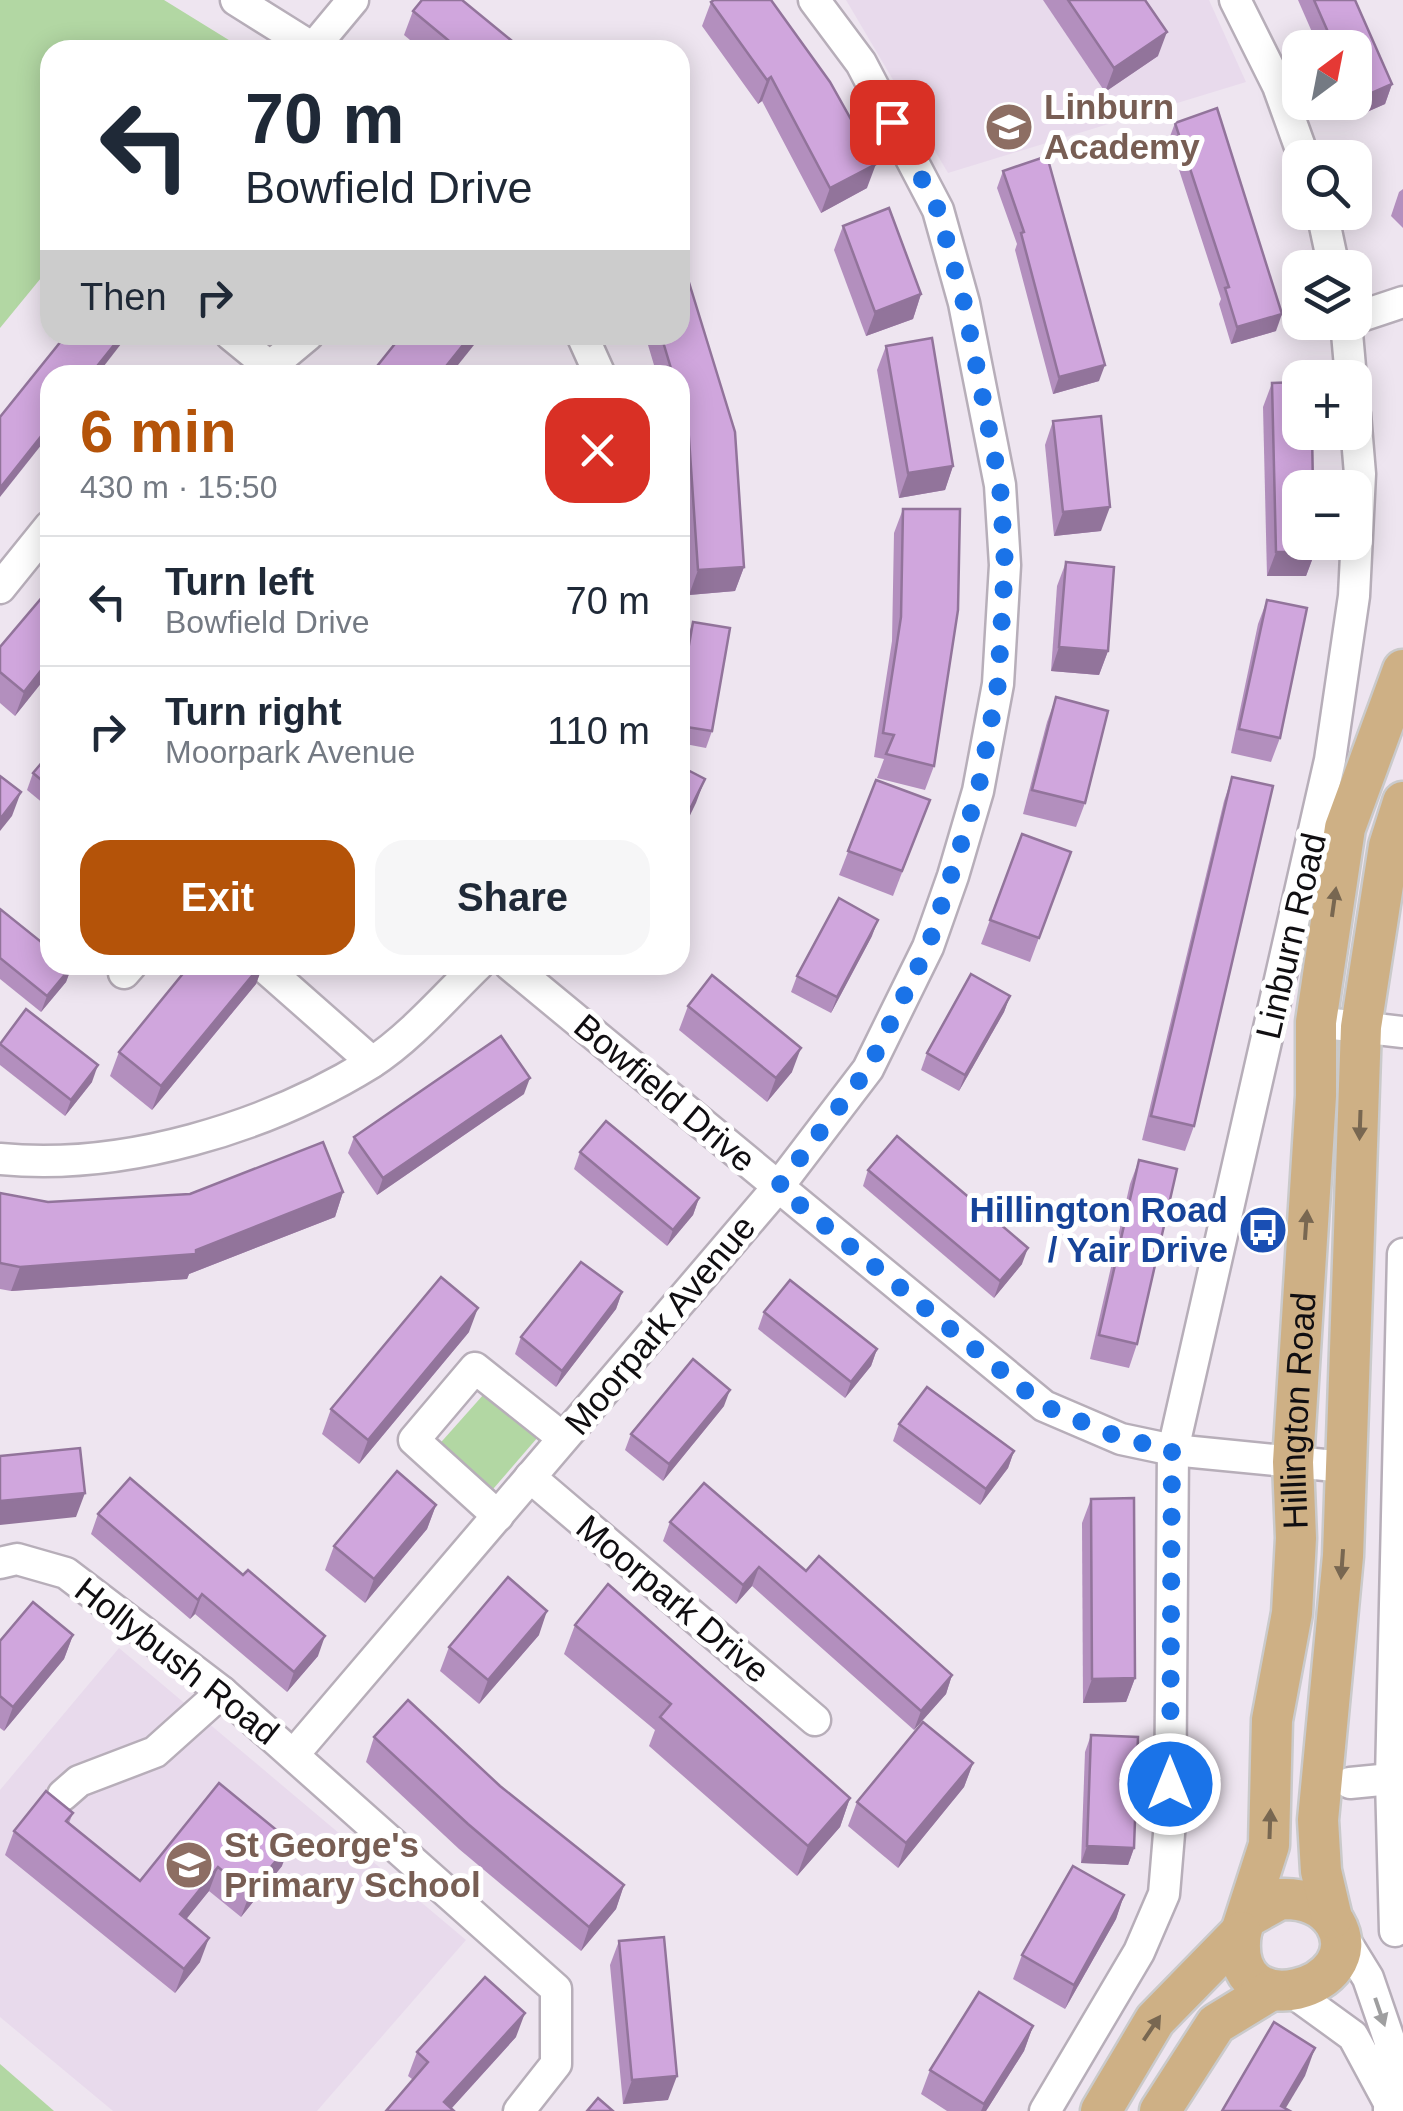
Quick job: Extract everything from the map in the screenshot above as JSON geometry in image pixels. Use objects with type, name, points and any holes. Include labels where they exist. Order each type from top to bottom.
[{"type":"main road","name":"Hillington Road","points":[[1244,1925],[1269,1845],[1272,1720],[1292,1613],[1296,1538],[1293,1462],[1316,1096],[1316,1022],[1345,828],[1403,670]]},
{"type":"main road","name":"Hillington Road","points":[[1336,1925],[1321,1871],[1318,1820],[1343,1556],[1361,1027],[1389,846],[1403,802]]},
{"type":"main road","points":[[1101,2111],[1156,2020],[1267,1903],[1290,1899],[1319,1907],[1336,1925],[1341,1949],[1335,1964],[1315,1983],[1281,1991],[1216,2024],[1194,2051],[1160,2111]]},
{"type":"main road","points":[[1244,1925],[1240,1954],[1247,1972],[1281,1991]]},
{"type":"street","points":[[236,0],[270,9],[305,40]]},
{"type":"street","points":[[322,40],[353,0]]},
{"type":"street","name":"Moorpark Avenue","points":[[294,1754],[778,1187],[868,1069],[928,947],[978,791],[998,684],[1005,565],[997,468],[964,303],[938,210],[861,63],[814,0]]},
{"type":"street","points":[[1235,0],[1278,86],[1298,140]]},
{"type":"street","points":[[1372,312],[1403,302]]},
{"type":"street","points":[[239,345],[258,365]]},
{"type":"street","points":[[271,365],[296,345]]},
{"type":"street","name":"Linburn Road","points":[[1045,2111],[1139,1952],[1164,1894],[1170,1840],[1172,1450],[1330,760],[1354,596],[1358,450]]},
{"type":"street","points":[[0,588],[40,538]]},
{"type":"street","points":[[273,975],[372,1062]]},
{"type":"street","points":[[0,1160],[37,1163],[158,1150],[245,1124],[372,1062],[467,975]]},
{"type":"street","name":"Bowfield Drive","points":[[522,975],[1044,1406],[1121,1438],[1172,1450],[1344,1466]]},
{"type":"street","points":[[1316,1022],[1403,1032]]},
{"type":"street","points":[[1395,1931],[1391,1779],[1403,1254]]},
{"type":"street","points":[[498,1516],[414,1440],[475,1368],[564,1438]]},
{"type":"street","name":"Moorpark Drive","points":[[530,1478],[815,1720]]},
{"type":"street","name":"Hollybush Road","points":[[0,1563],[17,1559],[66,1573],[222,1692],[556,1989],[556,2064],[519,2111]]},
{"type":"street","points":[[63,1794],[79,1781],[155,1752],[222,1692]]},
{"type":"street","points":[[1350,1783],[1391,1779]]},
{"type":"street","points":[[1336,1925],[1368,1978],[1390,2042],[1388,2106]]},
{"type":"street","points":[[1281,1991],[1353,2036],[1388,2106]]},
{"type":"shaded area","name":"Linburn Academy","points":[[846,0],[1209,0],[1246,82],[948,173]]},
{"type":"shaded area","name":"St George's Primary School","points":[[119,1648],[466,1940],[317,2111],[113,2111],[0,2017],[0,1790]]},
{"type":"green space","points":[[0,0],[164,0],[229,40],[40,40],[40,279],[0,328]]},
{"type":"green space","points":[[484,1394],[538,1437],[487,1496],[435,1449]]},
{"type":"green space","points":[[0,2064],[54,2111],[0,2111]]},
{"type":"building","points":[[422,0],[462,0],[511,40],[448,40],[413,11]]},
{"type":"building","points":[[771,0],[830,82],[876,164],[830,188],[771,77],[767,80],[711,2]]},
{"type":"building","points":[[1068,0],[1145,0],[1167,32],[1114,68]]},
{"type":"building","points":[[1314,0],[1355,0],[1368,30],[1327,30]]},
{"type":"building","points":[[1372,39],[1392,84],[1372,93]]},
{"type":"building","points":[[1217,108],[1282,314],[1237,327],[1225,288],[1229,287],[1175,123]]},
{"type":"building","points":[[1047,156],[1105,365],[1059,377],[1021,233],[1024,232],[1003,171]]},
{"type":"building","points":[[889,208],[921,294],[875,312],[843,226]]},
{"type":"building","points":[[690,286],[735,432],[744,567],[698,570],[690,453],[690,365],[670,365],[664,345],[690,345]]},
{"type":"building","points":[[932,338],[953,466],[908,473],[886,346]]},
{"type":"building","points":[[58,345],[114,345],[98,365],[42,365]]},
{"type":"building","points":[[394,345],[463,345],[447,365],[378,365]]},
{"type":"building","points":[[40,367],[40,438],[0,488],[0,417]]},
{"type":"building","points":[[1272,383],[1282,383],[1282,450],[1312,450],[1313,470],[1282,470],[1282,552],[1276,552]]},
{"type":"building","points":[[1101,416],[1110,507],[1063,512],[1053,421]]},
{"type":"building","points":[[903,509],[960,509],[958,610],[934,766],[886,754],[894,735],[883,733],[901,617]]},
{"type":"building","points":[[1066,562],[1114,567],[1108,651],[1059,647]]},
{"type":"building","points":[[40,600],[40,672],[24,692],[0,672],[0,647]]},
{"type":"building","points":[[1267,600],[1307,608],[1280,738],[1239,729]]},
{"type":"building","points":[[693,622],[730,628],[712,731],[690,728]]},
{"type":"building","points":[[1056,697],[1108,711],[1085,803],[1032,790]]},
{"type":"building","points":[[690,771],[705,779],[690,809]]},
{"type":"building","points":[[0,776],[21,792],[0,819]]},
{"type":"building","points":[[1232,777],[1273,786],[1194,1126],[1151,1116]]},
{"type":"building","points":[[876,780],[930,800],[902,871],[848,851]]},
{"type":"building","points":[[1022,834],[1071,852],[1039,938],[990,920]]},
{"type":"building","points":[[839,898],[878,920],[837,997],[797,976]]},
{"type":"building","points":[[0,909],[40,941],[40,975],[64,975],[47,996],[0,958]]},
{"type":"building","points":[[971,974],[1010,996],[965,1075],[927,1053]]},
{"type":"building","points":[[182,975],[253,975],[161,1086],[119,1052]]},
{"type":"building","points":[[712,975],[801,1048],[776,1078],[688,1006]]},
{"type":"building","points":[[26,1009],[98,1065],[71,1100],[0,1044]]},
{"type":"building","points":[[501,1036],[530,1078],[383,1178],[354,1137]]},
{"type":"building","points":[[606,1121],[699,1198],[673,1230],[580,1152]]},
{"type":"building","points":[[897,1136],[1028,1248],[1000,1281],[868,1170]]},
{"type":"building","points":[[323,1142],[343,1192],[196,1250],[196,1254],[20,1267],[0,1263],[0,1193],[48,1202],[190,1194]]},
{"type":"building","points":[[1139,1160],[1177,1169],[1137,1344],[1099,1335]]},
{"type":"building","points":[[581,1262],[622,1292],[562,1371],[521,1337]]},
{"type":"building","points":[[441,1277],[478,1308],[368,1440],[331,1409]]},
{"type":"building","points":[[790,1280],[877,1349],[851,1382],[764,1312]]},
{"type":"building","points":[[693,1359],[730,1390],[669,1464],[631,1434]]},
{"type":"building","points":[[927,1387],[1014,1451],[986,1489],[899,1424]]},
{"type":"building","points":[[80,1448],[85,1493],[0,1501],[0,1456]]},
{"type":"building","points":[[397,1471],[436,1505],[374,1579],[334,1546]]},
{"type":"building","points":[[130,1478],[243,1575],[248,1570],[325,1636],[294,1672],[202,1594],[198,1600],[98,1514]]},
{"type":"building","points":[[704,1483],[806,1571],[819,1556],[952,1675],[921,1711],[759,1567],[743,1585],[670,1522]]},
{"type":"building","points":[[1134,1498],[1135,1678],[1092,1679],[1091,1499]]},
{"type":"building","points":[[508,1577],[547,1611],[488,1680],[449,1647]]},
{"type":"building","points":[[608,1584],[850,1798],[808,1846],[660,1717],[671,1704],[575,1625]]},
{"type":"building","points":[[33,1602],[73,1635],[13,1707],[0,1696],[0,1641]]},
{"type":"building","points":[[408,1700],[500,1786],[624,1885],[589,1927],[374,1737]]},
{"type":"building","points":[[923,1722],[973,1763],[906,1843],[857,1802]]},
{"type":"building","points":[[1091,1735],[1138,1737],[1134,1848],[1087,1846]]},
{"type":"building","points":[[219,1783],[291,1842],[250,1893],[218,1867],[180,1914],[209,1938],[184,1969],[14,1831],[46,1791],[73,1813],[66,1821],[140,1881]]},
{"type":"building","points":[[1073,1866],[1124,1895],[1074,1985],[1022,1955]]},
{"type":"building","points":[[664,1937],[677,2076],[632,2080],[619,1941]]},
{"type":"building","points":[[485,1977],[525,2013],[444,2102],[454,2111],[386,2111],[428,2062],[417,2052]]},
{"type":"building","points":[[979,1992],[1033,2026],[984,2104],[930,2070]]},
{"type":"building","points":[[1274,2022],[1315,2048],[1281,2106],[1290,2111],[1222,2111]]},
{"type":"building","points":[[598,2098],[613,2111],[587,2111]]},
{"type":"place","name":"Linburn Academy","points":[[1009,127]]},
{"type":"place","name":"Hillington Road / Yair Drive","points":[[1263,1230]]},
{"type":"place","name":"St George's Primary School","points":[[189,1865]]},
{"type":"route","points":[[892,122],[938,210],[964,303],[1000,485],[1005,565],[998,684],[978,791],[954,876],[928,947],[868,1069],[778,1187],[1044,1406],[1121,1438],[1172,1450],[1170,1784]]}]
